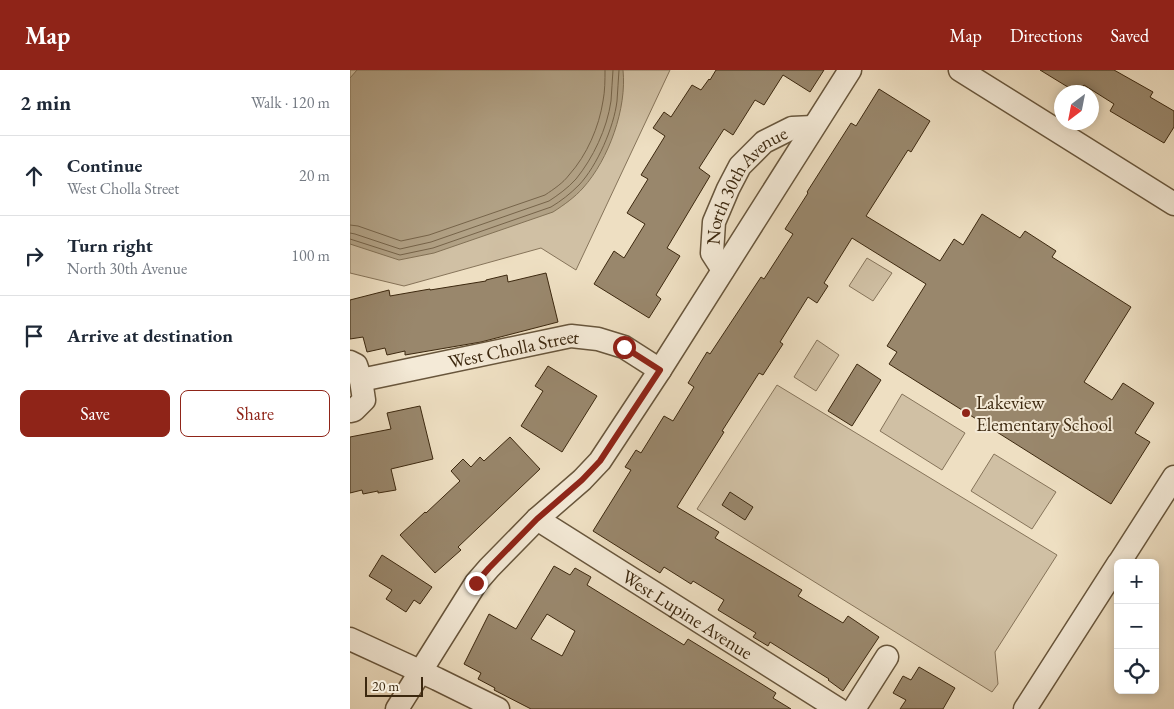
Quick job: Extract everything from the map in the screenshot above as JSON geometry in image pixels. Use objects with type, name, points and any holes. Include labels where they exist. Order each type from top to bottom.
[{"type":"street","name":"North 30th Avenue","points":[[397,709],[476,583],[537,519],[582,480],[600,461],[660,370],[850,70]]},
{"type":"street","points":[[960,70],[1174,204]]},
{"type":"street","name":"North 30th Avenue","points":[[723,270],[712,253],[714,222],[740,166],[764,142],[792,128],[813,127]]},
{"type":"street","name":"West Cholla Street","points":[[350,411],[354,410],[364,400],[355,371],[571,336],[598,339],[624,347],[660,370]]},
{"type":"street","points":[[1121,559],[1174,477]]},
{"type":"street","name":"West Lupine Avenue","points":[[537,519],[838,709]]},
{"type":"street","points":[[1025,709],[1114,570]]},
{"type":"street","points":[[350,639],[498,709]]},
{"type":"street","points":[[854,709],[887,657]]},
{"type":"shaded area","points":[[350,70],[670,70],[576,270],[541,248],[404,286],[350,273]]},
{"type":"shaded area","points":[[867,258],[892,273],[873,301],[849,286]]},
{"type":"shaded area","points":[[817,340],[839,355],[816,391],[794,377]]},
{"type":"shaded area","points":[[777,385],[1057,555],[995,652],[998,684],[992,692],[697,509]]},
{"type":"shaded area","points":[[902,394],[965,433],[942,470],[880,431]]},
{"type":"shaded area","points":[[994,454],[1056,492],[1032,529],[971,491]]},
{"type":"water","points":[[357,70],[623,70],[622,100],[614,132],[601,163],[580,191],[569,201],[553,212],[434,253],[399,260],[350,244],[350,78]]},
{"type":"building","points":[[716,70],[824,70],[810,92],[783,75],[764,105],[755,100],[733,135],[724,129],[699,168],[710,176],[667,248],[680,256],[656,295],[661,299],[649,318],[594,284],[614,251],[624,258],[645,224],[627,213],[648,179],[641,175],[665,136],[653,128],[664,112],[671,117],[692,85],[701,90]]},
{"type":"building","points":[[1040,70],[1114,70],[1153,92],[1150,97],[1174,111],[1174,127],[1164,143],[1110,111],[1114,104],[1099,94],[1099,85],[1065,85]]},
{"type":"building","points":[[879,89],[930,121],[911,152],[908,150],[866,216],[940,261],[954,239],[963,245],[982,214],[1020,238],[1025,231],[1056,251],[1052,257],[1131,307],[1084,382],[1112,400],[1123,383],[1154,403],[1135,433],[1150,442],[1111,504],[889,364],[897,352],[887,346],[926,284],[852,238],[824,283],[828,286],[817,303],[808,297],[780,342],[783,344],[763,375],[759,373],[677,507],[719,532],[715,538],[802,590],[798,596],[843,623],[848,616],[879,637],[843,691],[829,679],[770,642],[768,646],[753,637],[756,633],[718,610],[724,600],[693,581],[691,584],[664,567],[660,573],[593,531],[631,470],[625,467],[636,450],[641,453],[664,416],[673,421],[694,387],[688,383],[707,352],[710,354],[761,277],[764,279],[793,234],[785,229],[807,192],[851,123],[856,126]]},
{"type":"building","points":[[546,273],[558,322],[481,342],[405,355],[405,351],[387,355],[385,348],[367,352],[363,337],[350,339],[350,300],[389,290],[390,296],[486,281],[507,275],[508,282]]},
{"type":"building","points":[[857,364],[881,380],[852,426],[828,411]]},
{"type":"building","points":[[548,366],[597,396],[562,452],[521,426],[543,391],[535,386]]},
{"type":"building","points":[[420,406],[433,459],[391,469],[396,490],[363,494],[362,490],[350,493],[350,437],[391,429],[387,413]]},
{"type":"building","points":[[510,437],[540,469],[458,547],[461,550],[435,573],[400,535],[460,481],[451,471],[463,459],[471,467],[480,457],[484,461]]},
{"type":"building","points":[[730,492],[753,507],[745,520],[722,505]]},
{"type":"building","points":[[382,555],[432,587],[420,604],[414,600],[406,612],[386,599],[392,590],[369,576]]},
{"type":"building","points":[[554,566],[570,575],[575,568],[591,577],[587,585],[684,645],[688,639],[776,693],[773,698],[791,709],[531,709],[494,690],[495,688],[478,679],[481,673],[464,664],[489,614],[516,629]],"holes":[[[547,614],[575,631],[562,656],[531,639]]]},
{"type":"building","points":[[919,667],[955,688],[943,709],[900,709],[906,700],[893,693],[903,676],[911,680]]},
{"type":"place","name":"Lakeview Elementary School","points":[[966,413]]},
{"type":"route","points":[[476,583],[537,519],[582,480],[600,461],[660,370],[624,347]]}]
